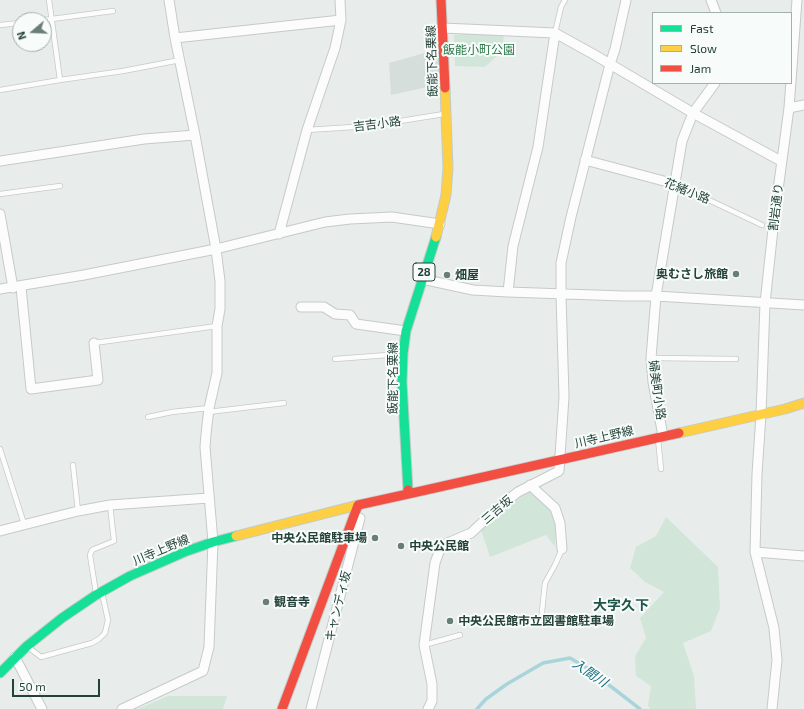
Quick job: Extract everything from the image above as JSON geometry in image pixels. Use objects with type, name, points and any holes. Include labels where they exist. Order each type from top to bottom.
[{"type":"street","points":[[122,709],[203,671],[208,647],[213,542],[205,447],[209,410],[217,373],[217,326],[220,309],[220,281],[216,249],[169,0]]},
{"type":"street","points":[[279,234],[307,130],[335,48],[341,20],[340,0]]},
{"type":"street","name":"飯能下名栗線","points":[[408,494],[402,382],[403,354],[406,331],[440,224],[446,195],[448,168],[441,0]]},
{"type":"street","points":[[559,460],[564,397],[561,263],[585,160],[615,50],[626,0]]},
{"type":"street","points":[[711,0],[716,12]]},
{"type":"street","name":"割岩通り","points":[[792,68],[797,0]]},
{"type":"street","points":[[175,38],[341,20]]},
{"type":"street","points":[[443,28],[555,33],[693,113],[782,161]]},
{"type":"street","points":[[508,292],[513,246],[538,147],[555,33]]},
{"type":"street","name":"婦美町小路","points":[[661,437],[651,358],[656,296],[682,141],[693,113],[714,84]]},
{"type":"street","name":"割岩通り","points":[[772,709],[777,660],[774,628],[755,552],[757,474],[765,304],[791,84]]},
{"type":"street","points":[[789,108],[804,105]]},
{"type":"street","points":[[0,161],[144,139],[195,135]]},
{"type":"street","name":"花緒小路","points":[[585,160],[675,184]]},
{"type":"street","points":[[0,214],[17,287],[31,389],[98,380],[94,343]]},
{"type":"street","points":[[0,289],[216,249],[325,222],[392,217],[440,224]]},
{"type":"street","points":[[422,279],[473,290],[561,295],[656,296],[765,304],[804,305]]},
{"type":"street","points":[[301,307],[324,307],[335,314],[350,315],[356,324],[406,331]]},
{"type":"street","name":"川寺上野線","points":[[408,494],[785,409],[804,403]]},
{"type":"street","name":"三吉坂","points":[[428,709],[432,701],[432,694],[424,645],[435,563],[441,546],[471,532],[518,492],[559,471],[559,460]]},
{"type":"street","points":[[530,485],[555,508],[560,523],[562,549]]},
{"type":"street","points":[[282,709],[361,504],[408,494]]},
{"type":"street","points":[[0,531],[78,511],[110,505],[209,498]]},
{"type":"street","name":"川寺上野線","points":[[0,673],[27,646],[62,618],[99,593],[130,576],[213,542],[361,504]]},
{"type":"street","name":"キャンディ坂","points":[[311,709],[361,504]]},
{"type":"street","points":[[755,552],[804,556]]},
{"type":"street","points":[[15,657],[42,709]]},
{"type":"lane","points":[[49,0],[51,12]]},
{"type":"lane","points":[[555,33],[561,7],[565,0]]},
{"type":"lane","points":[[60,80],[52,20],[113,11]]},
{"type":"lane","points":[[0,25],[12,24]]},
{"type":"lane","points":[[0,90],[123,71],[180,60]]},
{"type":"lane","name":"吉吉小路","points":[[307,130],[369,126],[446,113]]},
{"type":"lane","name":"花緒小路","points":[[675,184],[762,225]]},
{"type":"lane","points":[[0,194],[60,186]]},
{"type":"lane","points":[[94,343],[217,326]]},
{"type":"lane","points":[[336,359],[403,354]]},
{"type":"lane","points":[[651,358],[736,359]]},
{"type":"lane","points":[[148,417],[172,412],[284,403]]},
{"type":"lane","name":"婦美町小路","points":[[661,437],[661,470]]},
{"type":"lane","points":[[0,449],[24,524]]},
{"type":"lane","points":[[73,465],[78,511]]},
{"type":"lane","points":[[27,646],[41,657],[92,643],[105,633],[108,620],[99,593],[90,555],[92,550],[114,541],[110,505]]},
{"type":"lane","points":[[541,621],[544,582],[562,549]]},
{"type":"lane","points":[[424,645],[460,635]]},
{"type":"shaded area","points":[[439,49],[441,84],[391,95],[389,63]]},
{"type":"green space","name":"飯能小町公園","points":[[478,33],[504,35],[502,51],[485,67],[455,66],[454,35]]},
{"type":"green space","points":[[528,490],[552,509],[556,533],[555,547],[546,535],[490,557],[480,527]]},
{"type":"green space","points":[[666,517],[718,567],[720,608],[711,631],[683,643],[694,676],[696,709],[650,709],[648,705],[651,686],[636,676],[635,656],[646,638],[640,618],[664,592],[645,582],[630,568],[636,547],[656,536]]},
{"type":"green space","points":[[168,696],[227,696],[223,709],[138,709]]},
{"type":"waterway","name":"入間川","points":[[477,709],[486,699],[507,684],[543,663],[570,658],[587,668],[640,709]]},
{"type":"traffic: fast","points":[[408,490],[402,382],[403,354],[406,331],[436,237]]},
{"type":"traffic: fast","points":[[0,673],[27,646],[62,618],[96,595],[130,576],[187,551],[236,536]]},
{"type":"traffic: slow","points":[[436,237],[446,195],[448,168],[445,88]]},
{"type":"traffic: slow","points":[[679,433],[785,409],[804,403]]},
{"type":"traffic: slow","points":[[236,536],[358,505]]},
{"type":"traffic: jam","points":[[441,0],[445,88]]},
{"type":"traffic: jam","points":[[408,494],[679,433]]},
{"type":"traffic: jam","points":[[282,709],[358,505],[408,494],[408,490]]},
{"type":"place","name":"奥むさし旅館","points":[[736,274]]},
{"type":"place","name":"畑屋","points":[[447,275]]},
{"type":"place","name":"中央公民館駐車場","points":[[375,538]]},
{"type":"place","name":"中央公民館","points":[[401,546]]},
{"type":"place","name":"観音寺","points":[[266,602]]},
{"type":"place","name":"中央公民館市立図書館駐車場","points":[[450,621]]},
{"type":"district","name":"大字久下","points":[[621,605]]}]
